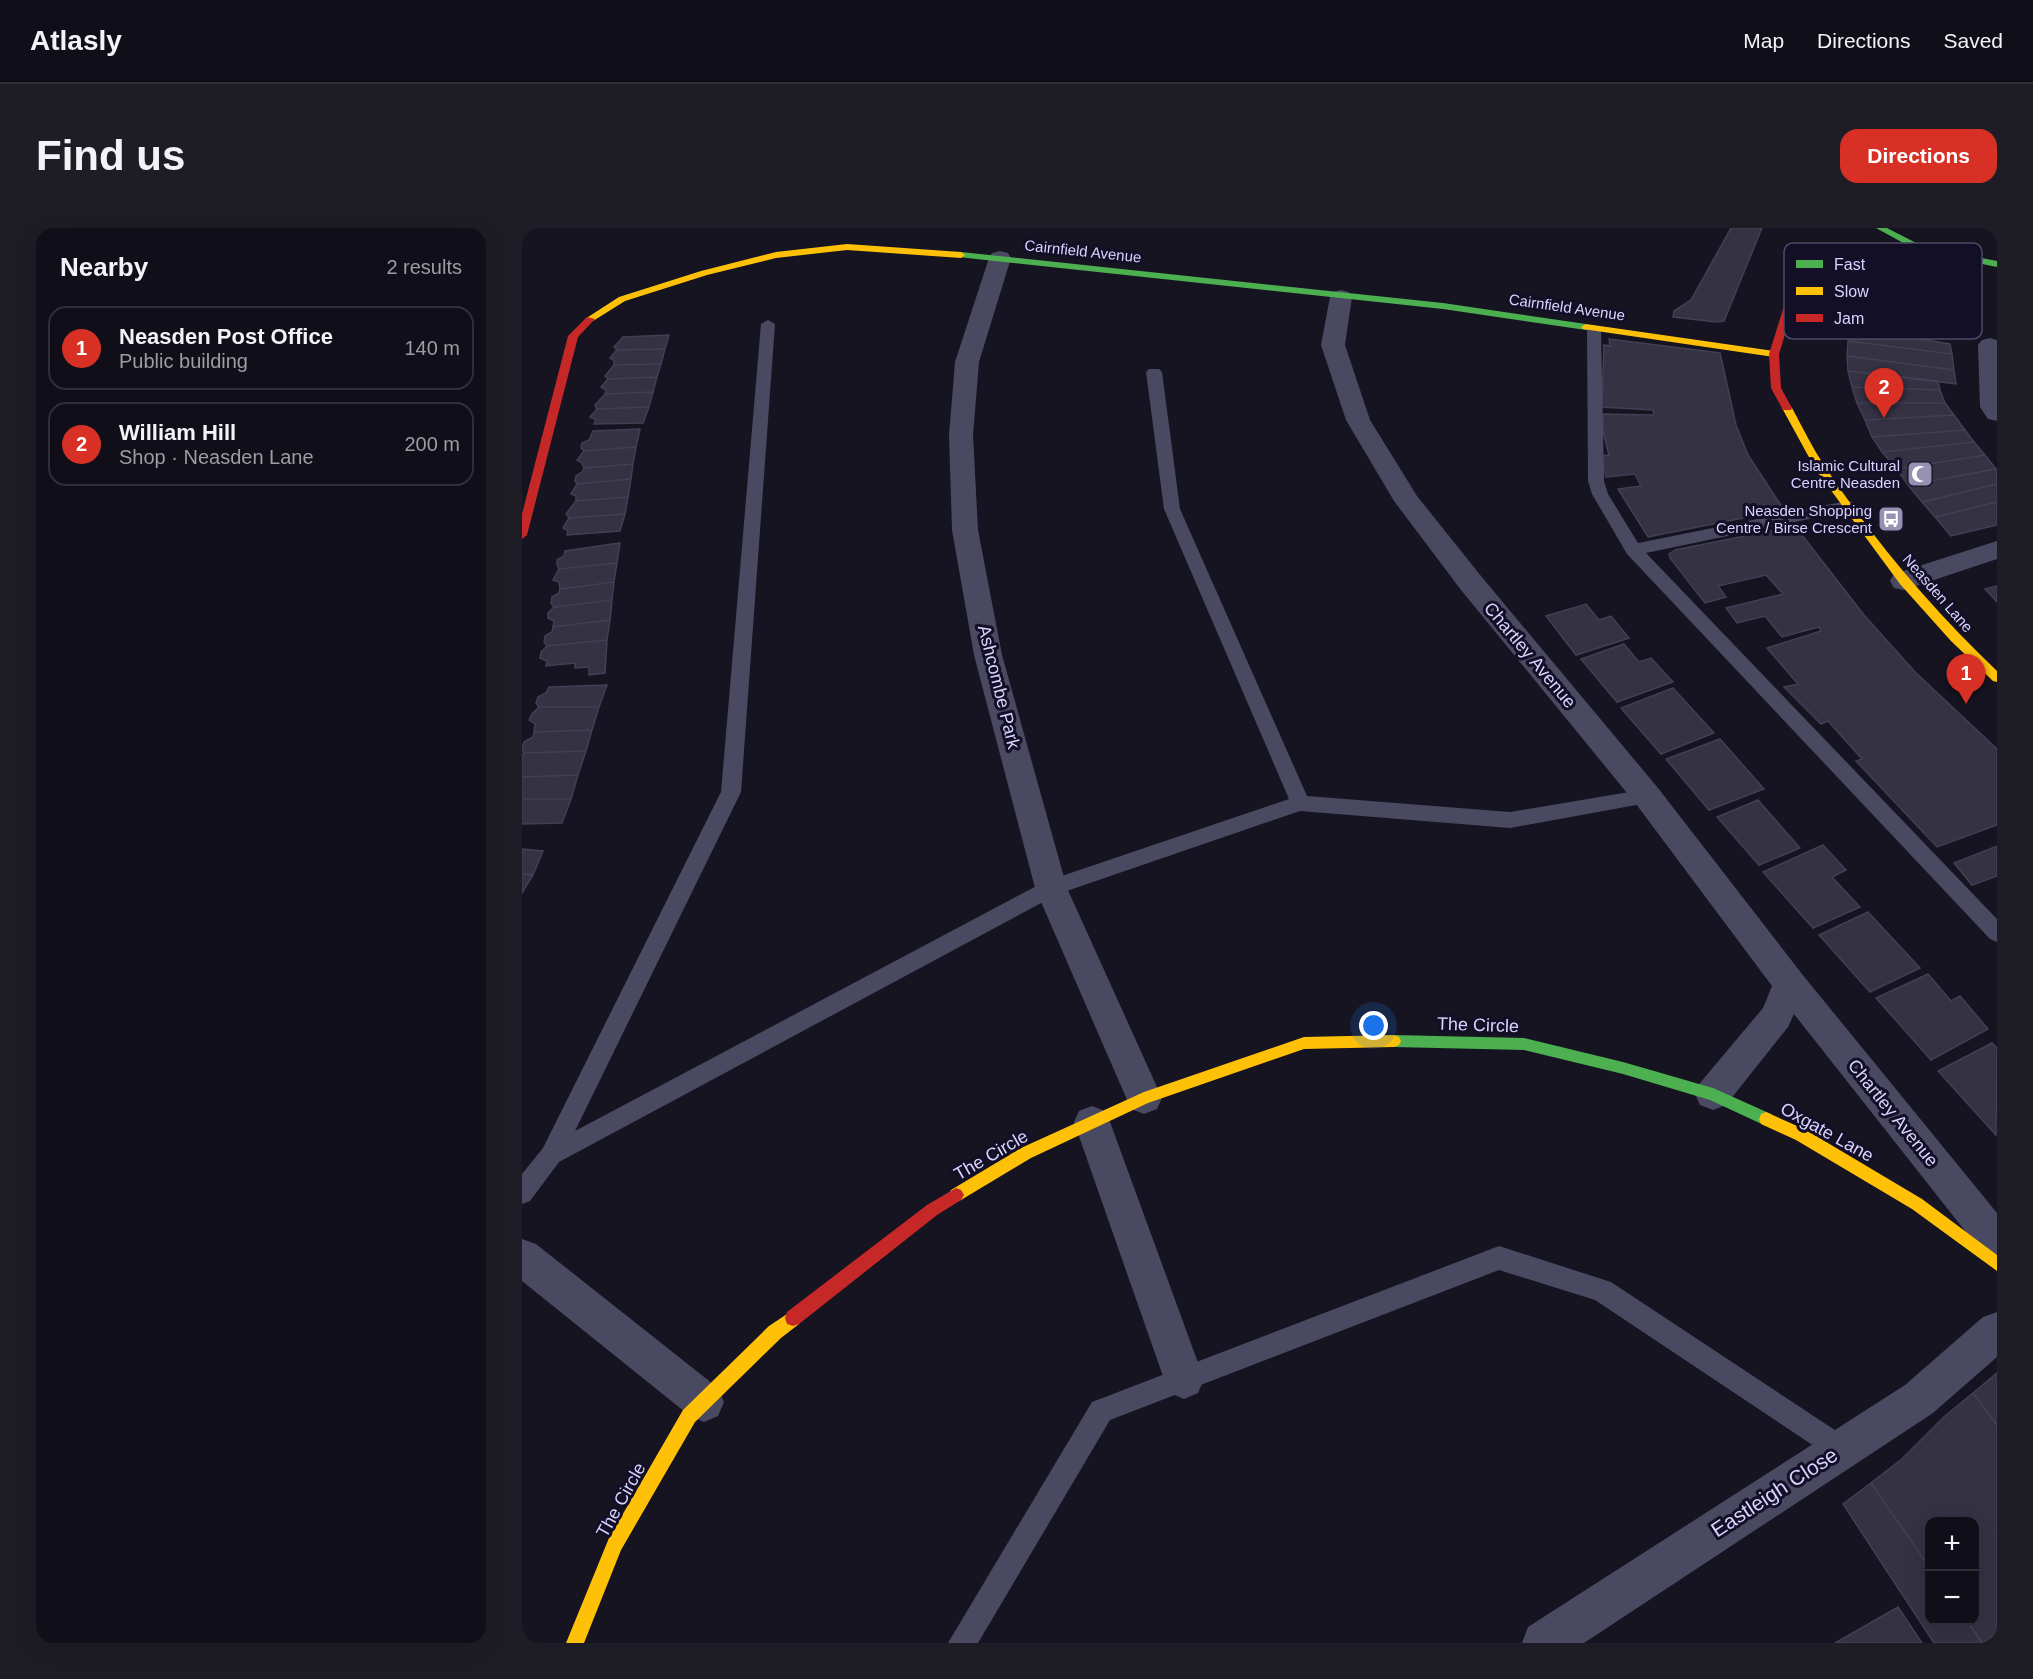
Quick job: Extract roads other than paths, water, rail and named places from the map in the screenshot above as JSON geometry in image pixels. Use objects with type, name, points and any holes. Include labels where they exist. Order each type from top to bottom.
[{"type":"street","points":[[1880,228],[1909,243]]},
{"type":"street","name":"Neasden Lane","points":[[1833,243],[1834,237],[1845,232]]},
{"type":"street","name":"Cairnfield Avenue","points":[[522,535],[573,336],[592,318],[622,299],[704,273],[776,255],[847,247],[1000,258],[1341,297],[1443,306],[1774,354]]},
{"type":"street","name":"Ashcombe Park","points":[[1000,258],[967,362],[961,435],[965,530],[988,655],[1051,888],[1144,1098]]},
{"type":"street","points":[[1982,261],[1997,264]]},
{"type":"street","name":"Chartley Avenue","points":[[1341,297],[1333,345],[1358,420],[1407,501],[1471,583],[1647,796],[1790,984],[1997,1242]]},
{"type":"street","name":"Neasden Lane","points":[[1784,322],[1774,354],[1776,388],[1820,468],[1904,581],[1954,638],[1997,678]]},
{"type":"street","points":[[1990,345],[1992,408],[1997,414]]},
{"type":"street","points":[[1904,581],[1997,549]]},
{"type":"street","points":[[1713,1094],[1776,1017],[1790,984]]},
{"type":"street","name":"The Circle","points":[[575,1643],[615,1544],[690,1416],[775,1332],[932,1210],[1026,1153],[1144,1098],[1304,1043],[1415,1041],[1524,1044],[1623,1068]]},
{"type":"street","name":"Oxgate Lane","points":[[1623,1068],[1713,1094],[1801,1135],[1917,1204],[1997,1264]]},
{"type":"street","points":[[1092,1122],[1184,1379]]},
{"type":"street","points":[[522,1257],[704,1402]]},
{"type":"street","name":"Eastleigh Close","points":[[1544,1643],[1919,1399],[1997,1331]]},
{"type":"lane","points":[[522,1193],[551,1155],[731,792],[768,324]]},
{"type":"lane","points":[[1594,328],[1596,481],[1600,494],[1633,550],[1997,933]]},
{"type":"lane","points":[[1154,372],[1172,509],[1300,803]]},
{"type":"lane","points":[[1633,550],[1847,506]]},
{"type":"lane","points":[[551,1155],[1051,888],[1300,803],[1510,820],[1647,796]]},
{"type":"lane","points":[[962,1643],[1101,1411],[1498,1258],[1602,1290],[1841,1449]]},
{"type":"place","name":"William Hill","points":[[1884,418]]},
{"type":"place","name":"Islamic Cultural Centre Neasden","points":[[1920,474]]},
{"type":"place","name":"Neasden Shopping Centre / Birse Crescent","points":[[1891,519]]},
{"type":"place","name":"Neasden Post Office","points":[[1966,704]]}]
